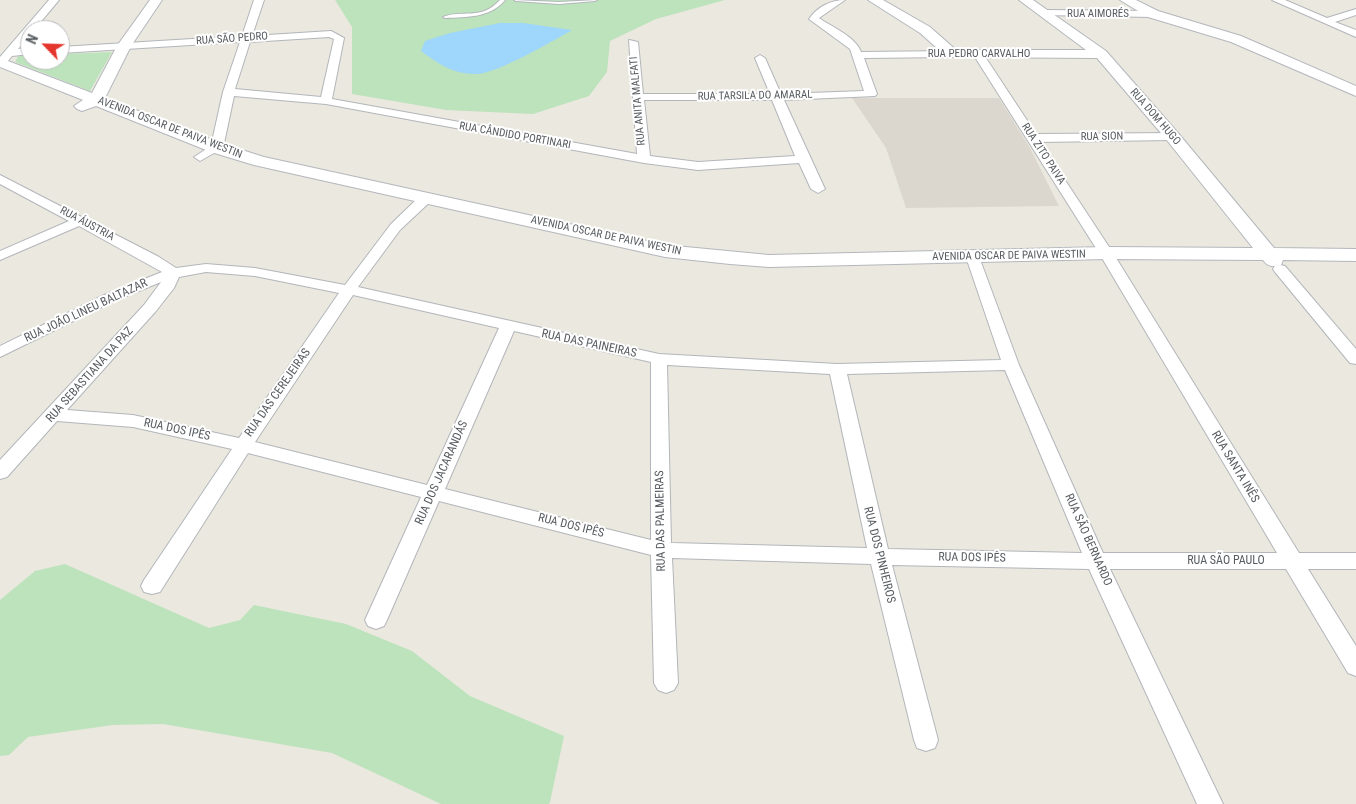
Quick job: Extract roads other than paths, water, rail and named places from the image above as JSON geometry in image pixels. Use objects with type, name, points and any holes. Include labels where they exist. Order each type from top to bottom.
[{"type":"street","points":[[4,65],[54,0]]},
{"type":"street","points":[[87,104],[156,0]]},
{"type":"street","points":[[200,157],[217,148],[229,92],[245,38],[259,0]]},
{"type":"street","points":[[840,0],[817,14],[814,19],[844,39],[858,55]]},
{"type":"street","points":[[874,0],[925,30],[952,54]]},
{"type":"street","name":"RUA DOM HUGO","points":[[1025,0],[1101,54],[1172,136],[1280,269]]},
{"type":"street","points":[[1126,0],[1153,14],[1236,39],[1356,91]]},
{"type":"street","points":[[1277,0],[1356,34]]},
{"type":"street","points":[[1328,21],[1356,12]]},
{"type":"street","name":"RUA AIMORÉS","points":[[1044,13],[1153,14]]},
{"type":"street","name":"RUA SÃO PEDRO","points":[[70,49],[323,33],[339,38],[326,101]]},
{"type":"street","name":"RUA ANITA MALFATI","points":[[633,42],[644,159]]},
{"type":"street","name":"RUA ZITO PAIVA","points":[[978,54],[1111,260]]},
{"type":"street","name":"RUA PEDRO CARVALHO","points":[[858,55],[1101,54]]},
{"type":"street","name":"RUA TARSILA DO AMARAL","points":[[638,97],[777,97],[871,94],[858,55]]},
{"type":"street","points":[[4,65],[20,56]]},
{"type":"street","points":[[760,58],[803,159],[818,189]]},
{"type":"street","name":"AVENIDA OSCAR DE PAIVA WESTIN","points":[[4,65],[200,157],[731,269],[788,271],[1267,253],[1356,255]]},
{"type":"street","name":"RUA CÂNDIDO PORTINARI","points":[[229,92],[326,101],[644,159],[698,166],[803,159]]},
{"type":"street","name":"AVENIDA OSCAR DE PAIVA WESTIN","points":[[87,104],[260,161],[420,202]]},
{"type":"street","name":"RUA SION","points":[[1033,138],[1172,136]]},
{"type":"street","name":"RUA ÁUSTRIA","points":[[0,179],[154,260],[173,273]]},
{"type":"street","name":"RUA DAS CEREJEIRAS","points":[[152,586],[242,445],[349,290],[386,238],[420,202]]},
{"type":"street","points":[[0,256],[80,221]]},
{"type":"street","name":"AVENIDA OSCAR DE PAIVA WESTIN","points":[[1111,260],[1280,269],[1356,268]]},
{"type":"street","name":"RUA SANTA INÊS","points":[[1111,260],[1356,666]]},
{"type":"street","name":"RUA SÃO BERNARDO","points":[[975,264],[1011,365],[1096,561],[1210,804]]},
{"type":"street","name":"RUA DAS PAINEIRAS","points":[[173,273],[206,268],[231,269],[349,290],[659,359],[837,369],[1011,365]]},
{"type":"street","points":[[1280,269],[1356,359]]},
{"type":"street","name":"RUA JOÃO LINEU BALTAZAR","points":[[0,352],[107,299],[173,273]]},
{"type":"street","name":"RUA SEBASTIANA DA PAZ","points":[[0,472],[55,414],[161,295],[173,273]]},
{"type":"street","name":"RUA DOS JACARANDÁS","points":[[376,620],[508,326]]},
{"type":"street","name":"RUA DAS PALMEIRAS","points":[[659,359],[661,550],[666,683]]},
{"type":"street","name":"RUA DOS PINHEIROS","points":[[837,369],[879,556],[926,740]]},
{"type":"street","name":"RUA DOS IPÊS","points":[[55,414],[133,421],[242,445],[661,550],[1096,561]]},
{"type":"street","name":"RUA SÃO PAULO","points":[[1096,561],[1356,561]]},
{"type":"lane","points":[[446,17],[492,10],[503,0]]},
{"type":"lane","points":[[516,0],[559,3],[595,0]]},
{"type":"water","points":[[500,23],[523,23],[572,30],[511,63],[477,74],[454,71],[421,51],[425,41],[450,33]]}]
